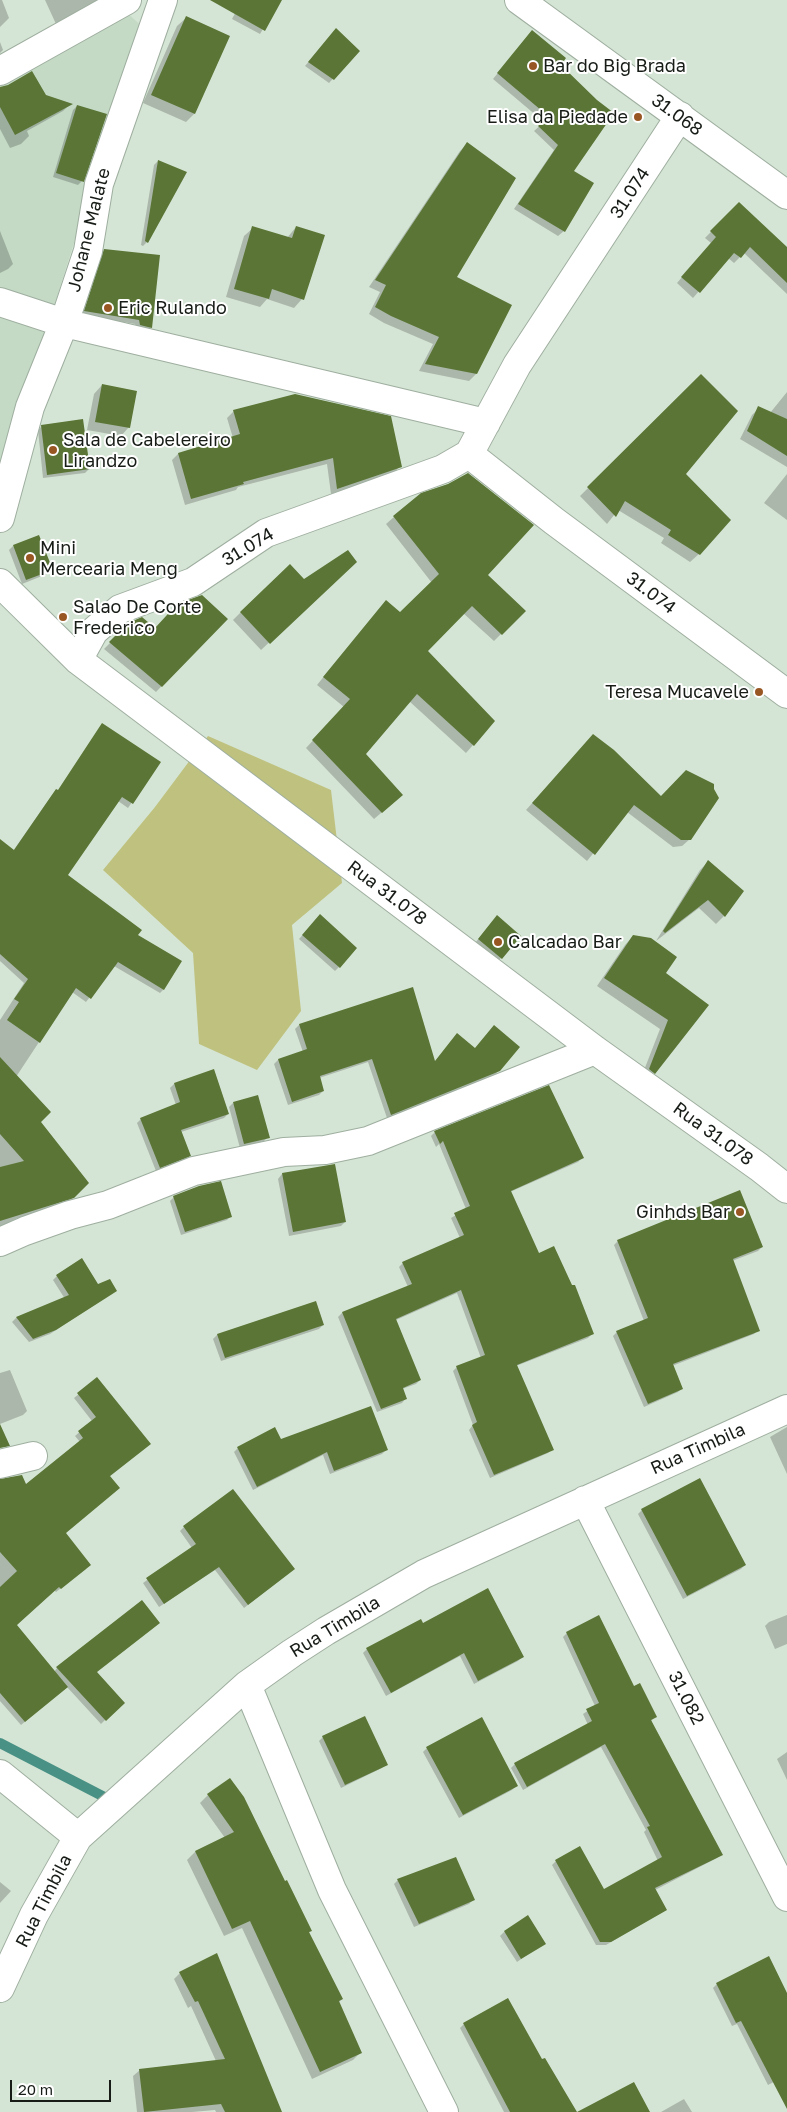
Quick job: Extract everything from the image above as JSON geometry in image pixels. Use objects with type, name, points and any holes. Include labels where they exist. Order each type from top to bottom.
[{"type":"street","points":[[0,71],[128,0]]},
{"type":"street","name":"Johane Malate","points":[[0,518],[30,407],[64,323],[88,251],[99,184],[163,0]]},
{"type":"street","name":"31.068","points":[[519,0],[787,195]]},
{"type":"street","name":"31.074","points":[[78,660],[94,631],[120,609],[194,582],[266,533],[443,469],[470,454],[517,365],[680,116]]},
{"type":"street","points":[[0,302],[64,323],[486,422]]},
{"type":"street","name":"31.074","points":[[470,454],[562,527],[787,694]]},
{"type":"street","name":"Rua 31.078","points":[[0,582],[78,660],[595,1050],[787,1189]]},
{"type":"street","points":[[0,1242],[70,1215],[108,1205],[194,1171],[284,1152],[325,1150],[368,1141],[595,1050]]},
{"type":"street","name":"Rua Timbila","points":[[0,1988],[34,1915],[78,1837],[247,1685],[312,1640],[424,1574],[787,1409]]},
{"type":"street","points":[[0,1464],[33,1456]]},
{"type":"street","name":"31.082","points":[[585,1500],[787,1897]]},
{"type":"street","points":[[247,1685],[332,1890],[444,2112]]},
{"type":"street","points":[[0,1774],[78,1837]]},
{"type":"shaded area","points":[[124,10],[146,30],[121,93],[40,351],[0,466],[0,78]]},
{"type":"green space","points":[[208,736],[331,790],[342,883],[292,925],[301,1011],[257,1070],[199,1044],[193,953],[103,870],[155,807]]},
{"type":"building","points":[[210,0],[282,0],[265,31]]},
{"type":"building","points":[[186,16],[230,36],[195,114],[151,95]]},
{"type":"building","points":[[336,28],[360,51],[334,80],[308,62]]},
{"type":"building","points":[[532,30],[566,58],[561,65],[597,100],[614,113],[574,171],[594,183],[565,232],[518,204],[558,145],[538,126],[548,116],[497,73]]},
{"type":"building","points":[[32,71],[46,95],[73,104],[15,135],[0,107],[0,87],[8,85]]},
{"type":"building","points":[[77,105],[107,114],[84,182],[56,173]]},
{"type":"building","points":[[467,142],[516,178],[457,277],[512,305],[477,374],[425,364],[439,337],[375,307],[386,285],[375,280]]},
{"type":"building","points":[[158,160],[187,172],[148,243],[145,241]]},
{"type":"building","points":[[739,202],[787,247],[787,283],[750,247],[741,258],[734,253],[700,293],[681,277],[716,237],[710,231]]},
{"type":"building","points":[[252,226],[292,238],[296,226],[325,235],[304,300],[272,289],[269,299],[234,289]]},
{"type":"building","points":[[104,249],[160,255],[152,328],[140,325],[139,320],[84,311]]},
{"type":"building","points":[[701,374],[738,411],[686,474],[731,520],[700,555],[668,535],[671,530],[625,501],[616,517],[587,487]]},
{"type":"building","points":[[102,384],[137,391],[130,428],[95,422]]},
{"type":"building","points":[[295,394],[391,416],[402,467],[337,489],[333,458],[243,482],[244,484],[191,499],[178,453],[240,434],[233,410]]},
{"type":"building","points":[[758,406],[787,419],[787,456],[747,431]]},
{"type":"building","points":[[83,419],[90,469],[47,475],[41,425]]},
{"type":"building","points":[[468,473],[534,525],[488,575],[526,611],[502,635],[472,606],[428,651],[495,721],[474,746],[417,694],[366,754],[403,795],[382,813],[312,740],[350,699],[323,677],[386,600],[400,612],[439,574],[393,516],[421,493],[448,484]]},
{"type":"building","points":[[39,535],[53,570],[26,580],[13,545]]},
{"type":"building","points":[[348,550],[357,562],[270,644],[240,612],[290,564],[304,579]]},
{"type":"building","points":[[202,595],[228,619],[162,687],[109,642],[128,623],[142,617],[155,628],[177,604]]},
{"type":"building","points":[[102,723],[161,762],[133,804],[122,797],[68,875],[142,930],[138,935],[182,961],[164,990],[118,962],[91,999],[76,988],[40,1043],[7,1020],[19,1002],[14,999],[28,979],[0,954],[0,839],[14,850],[56,789],[58,790]]},
{"type":"building","points":[[593,734],[614,750],[661,796],[686,770],[714,784],[714,789],[719,798],[691,840],[681,840],[634,805],[595,855],[532,803]]},
{"type":"building","points":[[708,860],[744,891],[725,917],[708,900],[665,933],[663,931]]},
{"type":"building","points":[[320,914],[357,948],[340,968],[302,935]]},
{"type":"building","points":[[497,915],[521,936],[502,959],[478,939]]},
{"type":"building","points":[[633,935],[651,938],[677,957],[666,973],[709,1005],[655,1074],[649,1069],[668,1020],[604,978]]},
{"type":"building","points":[[413,987],[435,1061],[457,1033],[475,1048],[494,1025],[520,1047],[500,1071],[391,1115],[372,1059],[320,1076],[324,1091],[292,1102],[278,1059],[307,1049],[299,1024]]},
{"type":"building","points":[[0,1057],[51,1112],[41,1122],[89,1183],[74,1198],[0,1221],[0,1167],[24,1161],[0,1134]]},
{"type":"building","points":[[214,1069],[229,1114],[181,1130],[191,1156],[160,1168],[140,1118],[180,1102],[174,1083]]},
{"type":"building","points":[[549,1085],[584,1158],[511,1191],[539,1253],[554,1246],[572,1285],[575,1285],[594,1334],[517,1365],[554,1450],[494,1475],[472,1425],[477,1422],[456,1366],[485,1355],[461,1290],[396,1319],[421,1380],[403,1388],[407,1399],[381,1409],[342,1312],[412,1284],[402,1262],[464,1235],[454,1213],[470,1206],[443,1141],[440,1144],[434,1131]]},
{"type":"building","points":[[258,1095],[270,1138],[244,1144],[233,1102]]},
{"type":"building","points":[[335,1164],[346,1222],[293,1232],[282,1173]]},
{"type":"building","points":[[221,1181],[232,1217],[185,1232],[173,1196],[199,1186]]},
{"type":"building","points":[[740,1190],[763,1247],[733,1259],[760,1331],[673,1364],[683,1389],[648,1404],[616,1331],[648,1318],[617,1240]]},
{"type":"building","points":[[82,1258],[98,1284],[110,1279],[117,1291],[56,1330],[33,1339],[16,1317],[69,1295],[56,1275]]},
{"type":"building","points":[[316,1301],[324,1325],[225,1358],[217,1334]]},
{"type":"building","points":[[97,1377],[151,1444],[110,1476],[120,1488],[66,1533],[91,1565],[61,1589],[59,1587],[17,1625],[68,1687],[25,1722],[0,1693],[0,1587],[17,1571],[0,1552],[0,1479],[22,1475],[26,1484],[83,1438],[78,1431],[96,1417],[77,1393]]},
{"type":"building","points":[[371,1406],[388,1450],[334,1471],[327,1452],[257,1487],[237,1447],[275,1427],[281,1439]]},
{"type":"building","points":[[0,1424],[10,1446],[0,1448]]},
{"type":"building","points":[[700,1478],[746,1565],[687,1596],[641,1509]]},
{"type":"building","points":[[233,1489],[295,1569],[248,1605],[219,1567],[164,1604],[146,1578],[196,1544],[183,1526]]},
{"type":"building","points":[[488,1588],[524,1657],[478,1681],[464,1653],[391,1693],[366,1648],[421,1619],[423,1623]]},
{"type":"building","points":[[142,1600],[160,1623],[97,1672],[125,1703],[106,1721],[56,1667]]},
{"type":"building","points":[[599,1615],[634,1686],[640,1683],[657,1717],[651,1720],[723,1855],[655,1888],[667,1910],[611,1942],[600,1942],[555,1860],[580,1846],[604,1889],[662,1857],[647,1827],[650,1826],[605,1744],[527,1787],[514,1763],[592,1721],[586,1709],[599,1703],[566,1632]]},
{"type":"building","points":[[365,1716],[388,1765],[345,1785],[322,1736]]},
{"type":"building","points":[[482,1717],[518,1786],[463,1815],[426,1747]]},
{"type":"building","points":[[230,1778],[244,1797],[312,1931],[309,1932],[343,1999],[339,2001],[362,2053],[320,2072],[250,1921],[232,1929],[195,1851],[234,1832],[207,1794]]},
{"type":"building","points":[[456,1857],[475,1900],[419,1924],[397,1879]]},
{"type":"building","points":[[528,1915],[546,1944],[521,1959],[504,1931]]},
{"type":"building","points":[[217,1953],[282,2112],[225,2112],[221,2104],[144,2112],[139,2069],[225,2059],[198,2001],[195,2002],[179,1972]]},
{"type":"building","points":[[769,1956],[787,1993],[787,2109],[741,2021],[736,2023],[716,1983]]},
{"type":"building","points":[[508,1998],[542,2059],[545,2058],[577,2112],[510,2112],[463,2023]]},
{"type":"building","points":[[634,2082],[650,2112],[577,2112]]},
{"type":"waterway","points":[[0,1743],[114,1802]]},
{"type":"place","name":"Bar do Big Brada","points":[[533,66]]},
{"type":"place","name":"Elisa da Piedade","points":[[638,117]]},
{"type":"place","name":"Eric Rulando","points":[[108,308]]},
{"type":"place","name":"Sala de Cabelereiro Lirandzo","points":[[53,450]]},
{"type":"place","name":"Mini Mercearia Meng","points":[[30,558]]},
{"type":"place","name":"Salao De Corte Frederico","points":[[63,617]]},
{"type":"place","name":"Teresa Mucavele","points":[[759,692]]},
{"type":"place","name":"Calcadao Bar","points":[[498,942]]},
{"type":"place","name":"Ginhds Bar","points":[[740,1212]]}]
